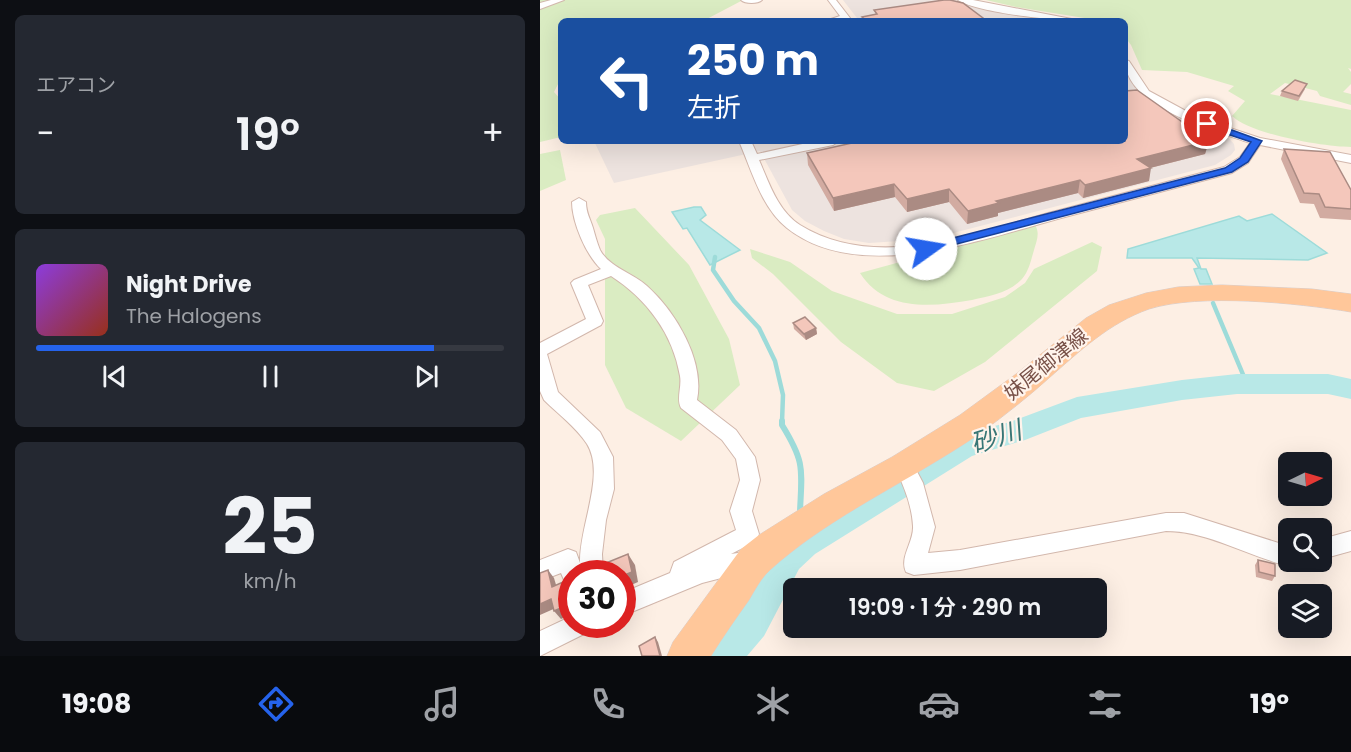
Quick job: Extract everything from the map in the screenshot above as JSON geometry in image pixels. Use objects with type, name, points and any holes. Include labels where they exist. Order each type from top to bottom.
[{"type":"main road","name":"妹尾御津線","points":[[687,656],[754,561],[772,546],[836,504],[908,475],[1095,324],[1146,301],[1178,295],[1222,293],[1312,297],[1351,303]]},
{"type":"street","points":[[540,6],[560,0]]},
{"type":"street","points":[[745,0],[758,0]]},
{"type":"street","points":[[832,0],[846,18]]},
{"type":"street","points":[[962,0],[1010,11],[1058,18]]},
{"type":"street","points":[[1128,69],[1140,94],[1193,119],[1257,141],[1351,159]]},
{"type":"street","points":[[746,144],[772,202],[785,220],[794,227],[812,237],[836,245],[861,250],[894,251],[943,245],[1228,170],[1244,160],[1257,141]]},
{"type":"street","points":[[753,158],[819,144]]},
{"type":"street","points":[[579,202],[579,215],[585,220],[590,243],[597,257],[640,289],[662,313],[686,363],[690,382],[687,403],[729,435],[745,457],[750,480],[741,511],[748,534],[682,568],[680,579]]},
{"type":"street","points":[[540,350],[595,321],[588,306],[588,299],[579,284],[613,270]]},
{"type":"street","points":[[540,357],[550,395],[593,437],[603,457],[604,489],[595,520],[591,560]]},
{"type":"street","points":[[908,475],[924,527],[914,565],[960,560],[1175,522],[1185,522],[1278,554]]},
{"type":"street","points":[[1332,547],[1351,542]]},
{"type":"street","points":[[636,599],[680,579],[726,564],[754,561]]},
{"type":"street","points":[[540,572],[558,564]]},
{"type":"street","points":[[540,644],[558,635]]},
{"type":"shaded area","points":[[843,0],[954,0],[1047,18],[857,18]]},
{"type":"shaded area","points":[[1128,77],[1154,103],[1224,133],[1234,144],[1235,150],[1215,165],[930,239],[869,243],[844,239],[805,221],[792,210],[760,151],[614,183],[595,144],[1128,144]]},
{"type":"green space","points":[[540,0],[743,0],[709,18],[558,18],[558,84],[554,92],[558,97],[558,138],[540,142]]},
{"type":"green space","points":[[986,0],[1351,0],[1351,69],[1348,68],[1351,72],[1351,84],[1343,92],[1351,94],[1351,105],[1320,96],[1317,91],[1285,83],[1270,94],[1351,110],[1351,147],[1324,145],[1270,134],[1241,122],[1232,116],[1245,101],[1228,91],[1234,86],[1187,72],[1142,70],[1128,41],[1128,18],[1084,18]]},
{"type":"green space","points":[[560,150],[566,180],[540,191],[540,154]]},
{"type":"green space","points":[[635,208],[689,265],[729,339],[740,385],[681,441],[626,408],[605,365],[605,239],[596,220],[600,215]]},
{"type":"green space","points":[[1035,225],[1037,240],[1030,265],[1024,276],[1011,288],[992,295],[941,304],[910,304],[882,295],[870,286],[860,273]]},
{"type":"green space","points":[[1092,242],[1102,247],[1097,271],[985,362],[934,391],[897,383],[841,342],[773,274],[752,258],[750,249],[790,262],[832,291],[897,314],[952,314],[1005,297],[1025,283],[1034,269]]},
{"type":"water","points":[[701,207],[706,215],[700,220],[740,250],[710,265],[687,228],[683,229],[672,212]]},
{"type":"water","points":[[1272,214],[1327,253],[1308,260],[1197,258],[1201,269],[1206,269],[1212,284],[1200,284],[1194,269],[1199,268],[1192,258],[1127,258],[1128,249],[1239,216],[1247,221]]},
{"type":"building","points":[[950,0],[963,3],[983,18],[862,17],[877,14],[874,10]]},
{"type":"building","points":[[1295,80],[1307,84],[1299,96],[1282,91]]},
{"type":"building","points":[[1137,90],[1209,141],[1137,159],[1151,168],[1085,185],[1080,180],[996,201],[999,203],[968,211],[949,189],[907,199],[894,184],[833,198],[807,153],[848,144],[1128,144],[1128,91]]},
{"type":"building","points":[[1284,149],[1330,152],[1351,190],[1351,209],[1325,207],[1319,194],[1304,193]]},
{"type":"building","points":[[805,317],[816,328],[804,334],[793,323]]},
{"type":"building","points":[[628,554],[629,560],[613,560]]},
{"type":"building","points":[[1258,560],[1275,564],[1275,576],[1259,572]]},
{"type":"building","points":[[548,570],[552,587],[558,584],[558,609],[554,611],[551,599],[540,604],[540,573]]},
{"type":"building","points":[[655,637],[660,656],[642,656],[639,646]]},
{"type":"waterway","points":[[715,257],[713,270],[734,301],[759,328],[775,361],[783,395],[782,422]]},
{"type":"waterway","points":[[1213,303],[1247,384]]},
{"type":"waterway","name":"砂川","points":[[722,656],[751,623],[787,558],[803,543],[963,446],[1015,432],[1077,408],[1182,390],[1237,384],[1328,384],[1351,389]]},
{"type":"waterway","points":[[782,422],[795,448],[800,466],[800,511]]},
{"type":"route","points":[[926,249],[1228,170],[1244,160],[1257,141],[1207,124]]}]
